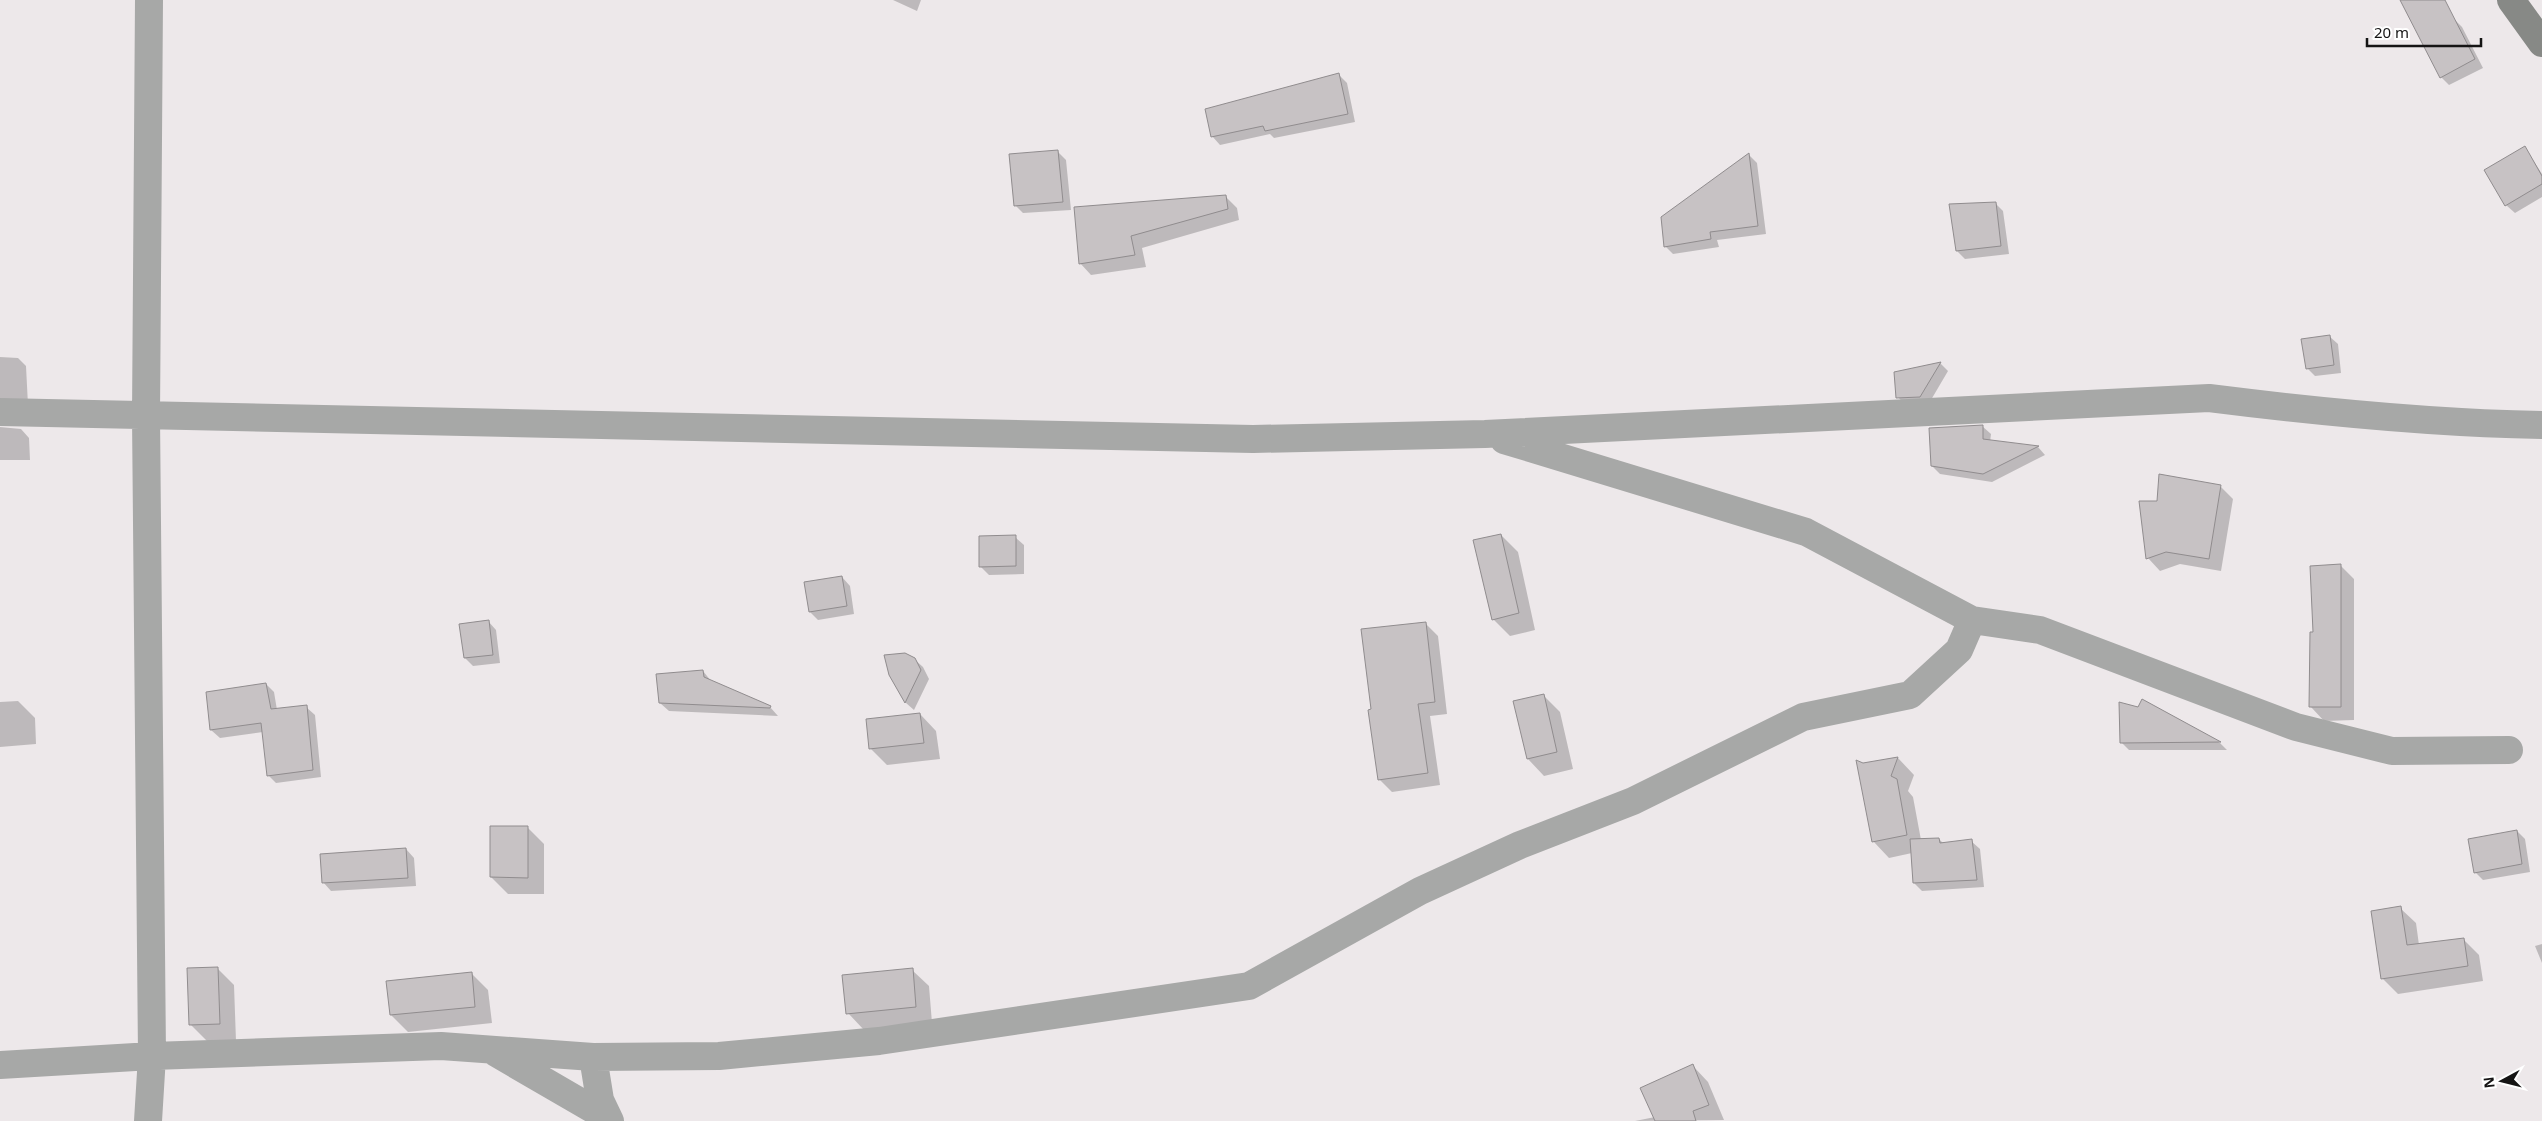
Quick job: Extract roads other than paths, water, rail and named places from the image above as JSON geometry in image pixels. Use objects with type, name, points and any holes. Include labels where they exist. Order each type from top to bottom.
[{"type":"main road","points":[[2511,0],[2542,43]]},
{"type":"street","points":[[148,0],[146,416],[152,1056],[148,1121]]},
{"type":"street","points":[[0,412],[1254,439],[1485,434],[2209,398],[2342,414],[2461,423],[2542,425]]},
{"type":"street","points":[[1485,434],[1806,532],[1972,620],[2040,630],[2296,727],[2392,751],[2508,750]]},
{"type":"street","points":[[0,1065],[152,1056],[441,1046],[593,1056],[719,1056],[879,1041],[1249,986],[1420,891],[1520,845],[1633,801],[1803,717],[1910,695],[1958,650],[1972,620]]},
{"type":"street","points":[[491,1050],[609,1119]]},
{"type":"street","points":[[593,1056],[600,1100],[609,1119]]}]
